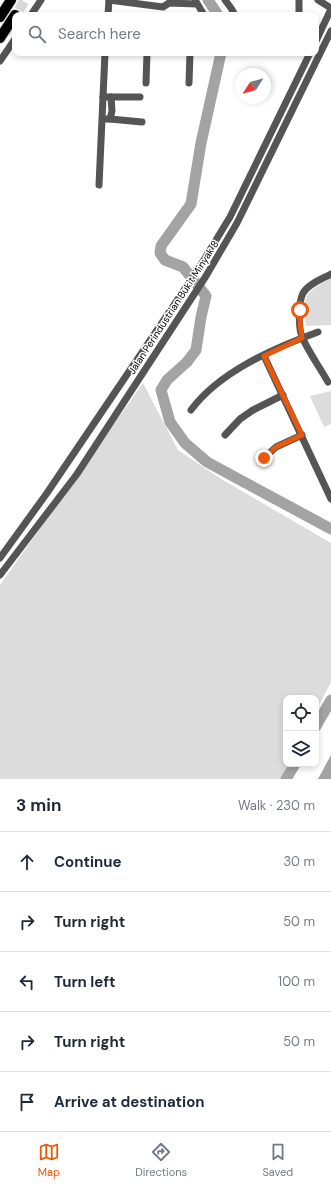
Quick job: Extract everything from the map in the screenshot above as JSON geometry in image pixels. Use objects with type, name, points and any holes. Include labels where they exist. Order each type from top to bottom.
[{"type":"highway","points":[[0,17],[8,2]]},
{"type":"highway","points":[[0,38],[12,19]]},
{"type":"street","points":[[33,12],[41,0]]},
{"type":"street","points":[[108,12],[109,0],[163,7],[169,2],[196,2],[202,12]]},
{"type":"street","points":[[225,0],[233,12]]},
{"type":"street","points":[[299,0],[299,12]]},
{"type":"street","points":[[318,0],[331,8],[320,26]]},
{"type":"street","name":"Jalan Perindustrian Bukit Minyak 8","points":[[319,56],[331,31]]},
{"type":"street","points":[[0,61],[12,43]]},
{"type":"street","points":[[99,185],[102,118],[107,97],[106,56]]},
{"type":"street","points":[[146,83],[147,56]]},
{"type":"street","points":[[189,83],[190,56]]},
{"type":"street","name":"Jalan Perindustrian Bukit Minyak 8","points":[[0,558],[64,467],[199,268],[230,217],[309,56]]},
{"type":"street","name":"Jalan Perindustrian Bukit Minyak 8","points":[[0,575],[77,474],[206,276],[237,223],[319,56]]},
{"type":"street","points":[[107,97],[140,97]]},
{"type":"street","points":[[107,97],[112,111],[110,119]]},
{"type":"street","points":[[102,118],[142,122]]},
{"type":"street","points":[[328,382],[302,338],[300,310],[303,293],[311,285],[331,274]]},
{"type":"street","points":[[191,410],[199,398],[232,372],[302,338],[318,332]]},
{"type":"street","points":[[264,356],[331,499]]},
{"type":"street","points":[[225,435],[240,419],[253,410],[283,395]]},
{"type":"street","points":[[264,458],[276,447],[302,435]]},
{"type":"street","points":[[64,467],[77,474]]},
{"type":"shaded area","points":[[331,278],[331,325],[306,326],[305,301],[307,296],[315,288]]},
{"type":"shaded area","points":[[143,383],[178,450],[221,479],[331,543],[331,682],[319,705],[319,695],[283,695],[283,767],[286,767],[280,779],[0,779],[0,585]]},
{"type":"shaded area","points":[[331,391],[331,424],[324,427],[310,396]]},
{"type":"shaded area","points":[[331,755],[331,779],[318,779]]},
{"type":"waterway","points":[[208,0],[216,12]]},
{"type":"waterway","points":[[220,56],[201,143],[191,204],[161,246],[160,253],[165,260],[183,267],[206,296],[196,350],[187,362],[167,380],[161,390],[170,422],[185,443],[207,462],[331,529]]},
{"type":"waterway","points":[[319,721],[331,700]]},
{"type":"waterway","points":[[286,779],[293,767]]},
{"type":"tunnel","points":[[19,10],[25,0]]},
{"type":"route","points":[[264,458],[276,447],[302,435],[264,356],[302,338],[300,310]]}]
